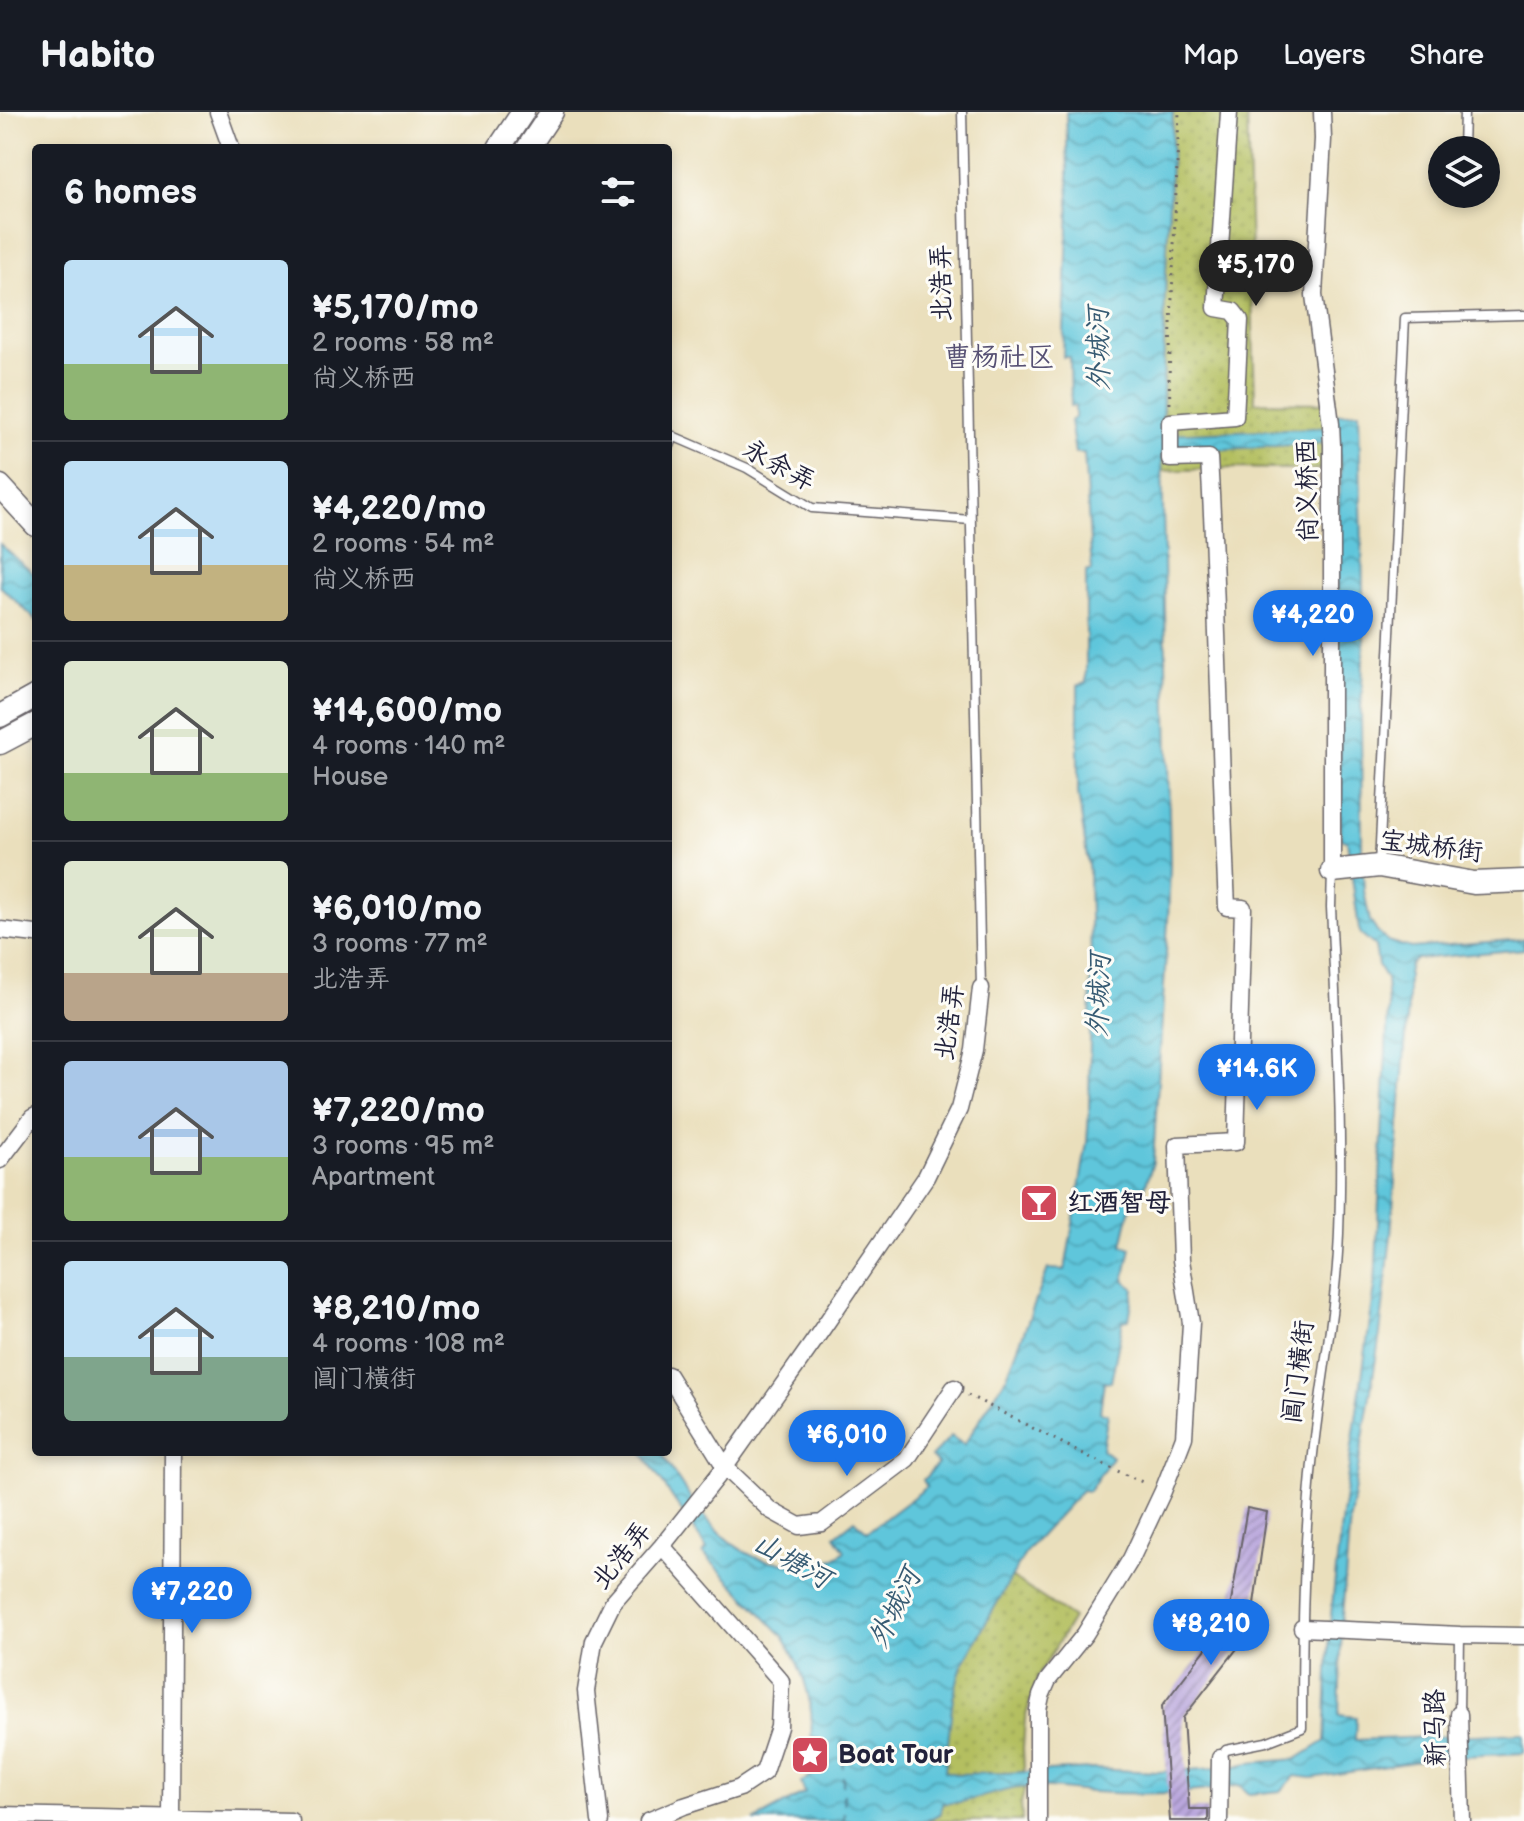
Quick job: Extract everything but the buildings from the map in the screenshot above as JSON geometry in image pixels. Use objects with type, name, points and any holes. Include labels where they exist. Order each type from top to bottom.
[{"type":"street","points":[[218,112],[230,144]]},
{"type":"street","points":[[502,144],[523,112]]},
{"type":"street","points":[[531,144],[552,112]]},
{"type":"street","points":[[1038,1821],[1038,1710],[1041,1696],[1048,1680],[1085,1634],[1131,1559],[1184,1437],[1191,1323],[1181,1260],[1177,1145],[1236,1142],[1243,908],[1227,907],[1209,458],[1170,459],[1170,422],[1235,417],[1240,320],[1233,311],[1216,308],[1229,112]]},
{"type":"street","name":"尚义桥西","points":[[1322,112],[1314,295],[1332,445],[1339,870]]},
{"type":"street","points":[[0,486],[32,521]]},
{"type":"street","points":[[0,716],[32,698]]},
{"type":"street","points":[[0,743],[32,726]]},
{"type":"street","name":"宝城桥街","points":[[1339,870],[1374,866],[1474,883],[1524,881]]},
{"type":"street","points":[[0,930],[32,934]]},
{"type":"street","name":"北浩弄","points":[[600,1821],[586,1691],[594,1641],[613,1602],[725,1467],[926,1177],[959,1109],[974,1050],[981,988]]},
{"type":"street","points":[[0,1160],[32,1118]]},
{"type":"street","points":[[672,1381],[725,1467],[770,1510],[799,1526],[822,1523],[907,1459],[954,1388]]},
{"type":"street","points":[[171,1818],[173,1456]]},
{"type":"street","points":[[648,1821],[740,1788],[764,1772],[779,1727],[781,1681],[662,1546]]},
{"type":"street","points":[[1302,1628],[1524,1636]]},
{"type":"street","name":"新马路","points":[[1459,1714],[1462,1821]]},
{"type":"street","name":"阊门横街","points":[[1219,1821],[1220,1758]]},
{"type":"street","points":[[0,1815],[291,1821]]},
{"type":"lane","name":"北浩弄","points":[[962,112],[981,988]]},
{"type":"lane","points":[[1463,136],[1464,112]]},
{"type":"lane","points":[[1374,866],[1405,318],[1524,315]]},
{"type":"lane","name":"永余弄","points":[[672,435],[747,468],[812,508],[971,520]]},
{"type":"lane","name":"阊门横街","points":[[1220,1758],[1226,1750],[1266,1742],[1302,1728],[1302,1628],[1311,1472],[1339,1236],[1341,1120],[1331,907],[1339,870]]},
{"type":"lane","name":"新马路","points":[[1459,1714],[1460,1635]]},
{"type":"path","points":[[1170,422],[1179,112]]},
{"type":"path","points":[[973,1398],[1163,1491]]},
{"type":"green space","points":[[1173,112],[1247,112],[1255,402],[1329,403],[1335,414],[1341,470],[1232,468],[1162,471],[1165,294]]},
{"type":"green space","points":[[1011,1577],[1073,1618],[1037,1678],[1025,1719],[1022,1821],[926,1821],[941,1813],[948,1720],[962,1665]]},
{"type":"water","name":"外城河","points":[[1066,112],[1173,112],[1162,434],[1335,427],[1335,414],[1359,412],[1364,636],[1362,850],[1364,891],[1370,921],[1387,941],[1411,948],[1524,939],[1524,949],[1417,959],[1410,964],[1391,1235],[1380,1334],[1350,1518],[1342,1617],[1339,1715],[1356,1717],[1355,1740],[1524,1733],[1524,1753],[1444,1757],[1312,1778],[1295,1776],[1281,1791],[1249,1794],[1240,1785],[1148,1793],[1026,1787],[962,1802],[942,1803],[941,1813],[926,1821],[754,1821],[805,1793],[801,1783],[817,1771],[821,1758],[814,1756],[819,1738],[811,1736],[809,1697],[796,1659],[783,1636],[703,1553],[707,1549],[645,1456],[663,1456],[701,1512],[740,1549],[760,1559],[782,1562],[828,1561],[845,1551],[835,1536],[855,1520],[867,1532],[927,1487],[923,1480],[938,1464],[931,1457],[951,1436],[964,1445],[1007,1376],[1048,1269],[1065,1270],[1087,1142],[1089,1113],[1089,872],[1078,792],[1078,685],[1086,683],[1086,571],[1092,571],[1084,453],[1075,453],[1070,421],[1075,418],[1075,406],[1071,406],[1070,357],[1063,357],[1069,202]],"holes":[[[1338,443],[1341,470],[1337,543],[1341,839],[1347,840],[1359,929],[1375,946],[1378,965],[1386,979],[1388,1008],[1375,1287],[1342,1515],[1330,1624],[1325,1741],[1297,1759],[1232,1767],[1158,1772],[1092,1769],[955,1774],[945,1771],[953,1697],[962,1665],[1027,1550],[1082,1490],[1089,1491],[1112,1457],[1102,1449],[1108,1414],[1100,1412],[1104,1381],[1111,1382],[1123,1321],[1129,1320],[1134,1289],[1124,1280],[1131,1248],[1122,1245],[1132,1202],[1140,1203],[1153,1162],[1168,921],[1170,865],[1162,453]]]},
{"type":"water","points":[[0,544],[32,572],[32,616],[0,586]]},
{"type":"ferry route","points":[[842,1740],[844,1821]]},
{"type":"place","name":"红酒智母","points":[[1039,1203]]},
{"type":"place","name":"Boat Tour","points":[[810,1755]]},
{"type":"district","name":"曹杨社区","points":[[999,357]]},
{"type":"water label","name":"山塘河","points":[[792,1561]]}]
